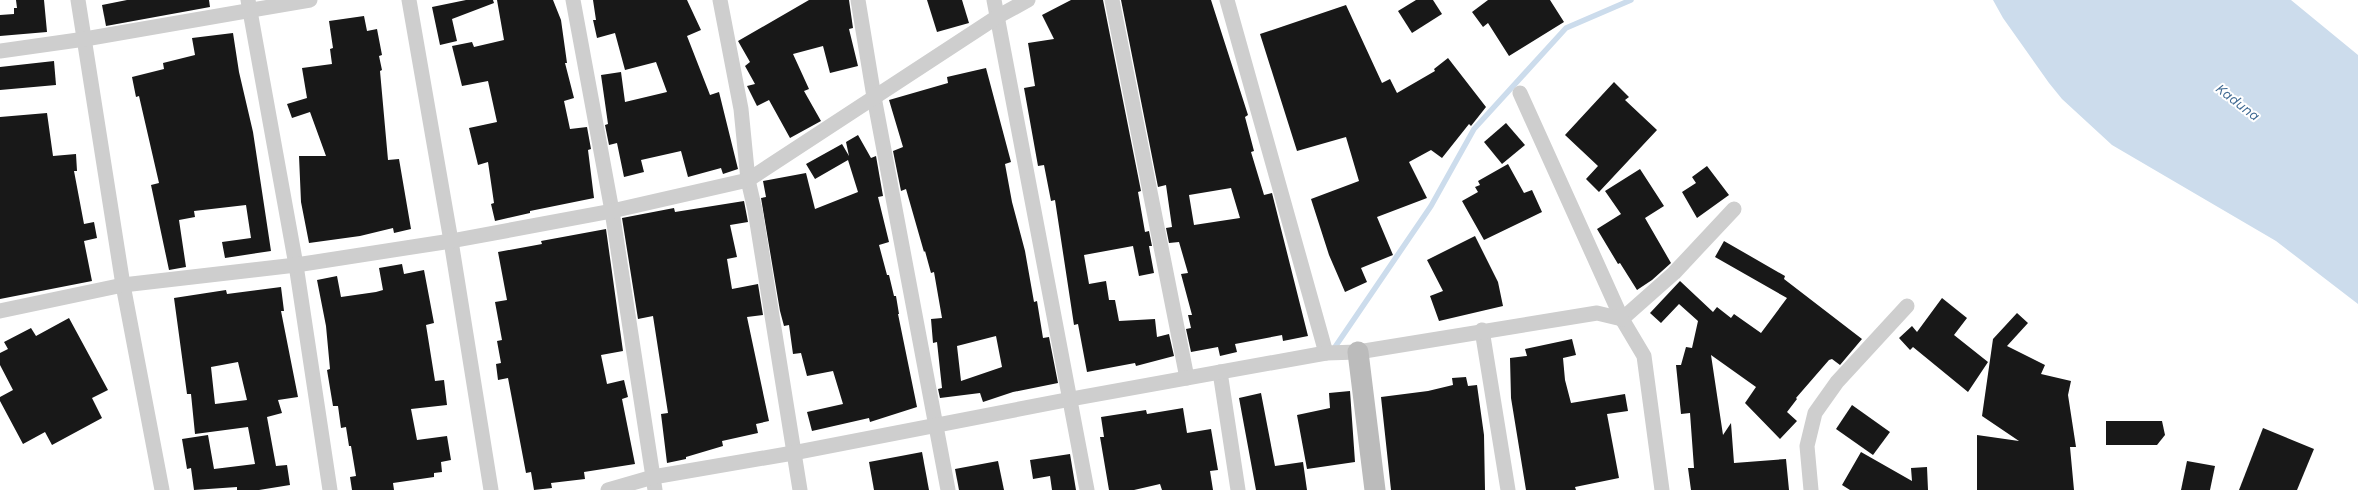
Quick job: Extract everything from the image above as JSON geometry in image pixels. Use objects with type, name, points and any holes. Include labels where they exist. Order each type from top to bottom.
[{"type":"street","points":[[78,0],[123,285],[162,490]]},
{"type":"street","points":[[0,50],[85,38],[249,5],[310,0]]},
{"type":"street","points":[[409,0],[451,241],[491,490]]},
{"type":"street","points":[[573,0],[612,211],[654,484]]},
{"type":"street","points":[[720,0],[740,109],[748,180],[755,210],[800,490]]},
{"type":"street","points":[[858,0],[874,97],[948,490]]},
{"type":"street","points":[[994,0],[1071,399],[1087,490]]},
{"type":"street","points":[[0,311],[123,285],[296,265],[451,241],[612,211],[748,180],[997,17],[1028,0]]},
{"type":"street","points":[[1112,0],[1187,378]]},
{"type":"street","points":[[1227,0],[1326,353]]},
{"type":"street","points":[[249,5],[296,265],[330,490]]},
{"type":"street","points":[[1520,93],[1622,319],[1644,356],[1662,490]]},
{"type":"street","points":[[1622,319],[1674,273],[1734,209]]},
{"type":"street","points":[[1811,490],[1807,446],[1815,413],[1837,382],[1906,306]]},
{"type":"street","points":[[608,490],[654,484],[794,453],[937,427],[1071,399],[1326,353],[1358,352],[1482,330],[1597,313],[1622,319]]},
{"type":"street","points":[[1482,330],[1508,490]]},
{"type":"street","points":[[1358,352],[1375,490]]},
{"type":"street","points":[[1220,372],[1238,490]]},
{"type":"water","name":"Kaduna","points":[[1993,0],[2291,0],[2358,55],[2358,304],[2276,241],[2112,145],[2062,99],[2003,18]]},
{"type":"building","points":[[16,0],[44,0],[47,32],[0,36],[0,15],[14,14],[14,8],[17,8]]},
{"type":"building","points":[[127,0],[209,0],[210,7],[106,26],[102,5]]},
{"type":"building","points":[[466,0],[493,0],[494,3],[452,19],[457,41],[440,45],[432,7]]},
{"type":"building","points":[[497,0],[553,0],[561,20],[567,63],[565,63],[574,98],[564,101],[570,129],[587,127],[591,149],[588,150],[594,198],[530,211],[530,213],[495,221],[491,204],[494,203],[488,162],[478,165],[469,128],[497,122],[488,81],[462,86],[452,46],[472,42],[474,47],[504,40]]},
{"type":"building","points":[[593,0],[687,0],[701,30],[687,36],[710,95],[719,92],[738,169],[723,174],[721,168],[688,177],[681,151],[641,160],[644,172],[624,177],[617,143],[609,145],[605,125],[608,124],[601,75],[621,72],[625,102],[667,92],[656,62],[625,70],[615,33],[597,38],[593,20],[596,20]]},
{"type":"building","points":[[809,0],[849,0],[853,28],[849,29],[858,66],[830,73],[823,46],[793,54],[809,89],[804,91],[821,121],[790,138],[769,100],[757,106],[747,86],[755,84],[745,66],[750,62],[738,41]]},
{"type":"building","points":[[927,0],[962,0],[969,23],[937,32]]},
{"type":"building","points":[[1071,0],[1103,0],[1141,191],[1138,192],[1145,232],[1149,231],[1152,246],[1149,246],[1154,273],[1139,276],[1133,246],[1084,255],[1089,284],[1106,281],[1109,300],[1115,300],[1119,321],[1155,319],[1157,337],[1169,334],[1174,356],[1136,366],[1135,363],[1087,372],[1078,324],[1074,325],[1055,200],[1051,201],[1044,165],[1038,166],[1024,88],[1035,86],[1028,43],[1054,39],[1042,15]]},
{"type":"building","points":[[1121,0],[1211,0],[1248,115],[1245,117],[1254,151],[1251,152],[1264,195],[1272,193],[1308,336],[1283,341],[1282,335],[1235,344],[1237,352],[1220,356],[1218,347],[1191,352],[1186,329],[1191,328],[1188,315],[1192,315],[1181,274],[1188,273],[1179,242],[1169,243],[1166,228],[1172,227],[1166,185],[1158,187]],"holes":[[[1231,188],[1240,218],[1194,225],[1189,195]]]},
{"type":"building","points":[[1416,0],[1433,0],[1442,14],[1412,33],[1398,11]]},
{"type":"building","points":[[1488,0],[1550,0],[1564,22],[1509,56],[1488,23],[1483,27],[1472,12]]},
{"type":"building","points":[[1346,5],[1382,83],[1390,79],[1397,93],[1435,71],[1434,69],[1448,58],[1486,107],[1471,126],[1469,124],[1442,158],[1431,150],[1409,162],[1427,198],[1377,217],[1393,255],[1361,268],[1367,282],[1345,292],[1329,255],[1311,199],[1359,181],[1346,137],[1297,151],[1260,34]]},
{"type":"building","points":[[364,16],[367,31],[377,29],[382,55],[379,56],[382,70],[380,71],[388,160],[399,159],[411,229],[394,233],[393,228],[360,236],[309,243],[301,202],[299,156],[326,156],[310,112],[292,118],[287,104],[307,98],[302,68],[332,64],[330,49],[333,48],[329,21]]},
{"type":"building","points":[[233,33],[239,72],[253,132],[271,251],[225,258],[222,242],[251,238],[246,205],[194,211],[195,217],[179,220],[186,267],[169,270],[151,185],[159,183],[139,96],[136,97],[132,77],[164,69],[163,63],[195,55],[192,38]]},
{"type":"building","points":[[54,61],[56,85],[0,90],[0,67]]},
{"type":"building","points":[[986,68],[1011,162],[1005,164],[1012,202],[1025,251],[1034,302],[1037,301],[1043,338],[1049,337],[1058,383],[1013,392],[983,402],[980,393],[940,398],[938,389],[942,388],[937,342],[933,343],[931,319],[942,318],[934,272],[931,273],[906,189],[901,191],[893,151],[903,147],[889,100],[948,83],[947,77]],"holes":[[[996,336],[1002,367],[961,381],[957,346]]]},
{"type":"building","points":[[1614,82],[1629,97],[1625,100],[1657,130],[1599,192],[1586,179],[1598,166],[1565,135]]},
{"type":"building","points":[[47,113],[53,156],[76,154],[77,171],[74,171],[84,224],[94,222],[97,238],[84,241],[92,281],[0,299],[0,117]]},
{"type":"building","points":[[1506,123],[1525,145],[1502,164],[1484,142]]},
{"type":"building","points":[[858,135],[871,158],[876,156],[883,196],[878,197],[889,242],[879,245],[894,296],[896,296],[898,314],[917,407],[870,422],[869,418],[812,431],[807,412],[843,404],[833,371],[807,376],[801,353],[793,354],[789,325],[784,326],[780,311],[761,198],[766,197],[763,181],[806,173],[815,209],[858,192],[848,160],[815,179],[806,164],[842,144],[849,156],[846,142]]},
{"type":"building","points":[[1508,164],[1524,193],[1532,190],[1542,212],[1484,240],[1462,201],[1478,192],[1475,187],[1480,185],[1478,181]]},
{"type":"building","points":[[1707,166],[1729,195],[1697,218],[1682,192],[1696,183],[1692,177]]},
{"type":"building","points":[[1640,169],[1664,206],[1645,218],[1671,263],[1652,280],[1637,290],[1620,263],[1618,264],[1597,229],[1621,214],[1605,191]]},
{"type":"building","points":[[744,201],[748,222],[730,225],[737,257],[727,259],[732,289],[758,284],[763,315],[747,317],[769,421],[756,424],[758,433],[722,441],[723,446],[686,457],[686,459],[667,463],[661,414],[668,413],[653,316],[638,319],[622,218],[674,208],[675,212]]},
{"type":"building","points":[[606,229],[623,351],[601,355],[607,384],[624,380],[628,397],[622,399],[635,464],[584,472],[585,479],[551,483],[552,488],[534,490],[531,472],[526,473],[508,378],[498,380],[496,364],[501,363],[497,341],[502,340],[495,302],[507,300],[498,252],[542,244],[541,241]]},
{"type":"building","points":[[1475,236],[1498,282],[1503,306],[1439,321],[1430,296],[1443,291],[1427,260]]},
{"type":"building","points":[[1724,241],[1785,276],[1784,279],[1862,339],[1840,365],[1832,359],[1829,360],[1796,398],[1797,399],[1787,412],[1797,421],[1780,439],[1745,403],[1756,387],[1711,355],[1723,435],[1731,423],[1734,463],[1786,459],[1789,490],[1691,490],[1688,468],[1694,468],[1690,413],[1681,414],[1676,365],[1681,365],[1686,347],[1692,348],[1698,321],[1679,304],[1661,323],[1650,313],[1680,281],[1713,312],[1717,307],[1731,318],[1734,314],[1761,333],[1787,298],[1715,257]]},
{"type":"building","points":[[402,264],[404,274],[424,270],[434,323],[426,325],[435,381],[444,380],[447,405],[411,409],[417,440],[447,436],[451,460],[441,462],[442,472],[434,473],[434,477],[393,483],[394,490],[352,490],[350,477],[356,476],[351,446],[349,446],[346,427],[341,428],[338,406],[333,406],[327,370],[330,369],[326,326],[317,280],[337,276],[341,297],[376,292],[383,290],[379,268]]},
{"type":"building","points":[[281,287],[284,311],[281,311],[298,397],[278,400],[282,413],[267,417],[276,466],[287,465],[290,485],[259,490],[237,490],[237,487],[194,490],[191,468],[187,469],[182,439],[208,435],[214,469],[255,464],[248,427],[195,434],[191,394],[187,394],[174,298],[226,290],[227,294]],"holes":[[[238,362],[247,400],[215,404],[211,367]]]},
{"type":"building","points":[[1942,298],[1967,318],[1954,335],[1988,362],[1968,392],[1913,347],[1910,350],[1899,338],[1912,326],[1917,332]]},
{"type":"building","points":[[2017,313],[2028,323],[2007,346],[2045,365],[2041,374],[2071,381],[2068,395],[2076,447],[2070,447],[2074,490],[1977,490],[1977,435],[2019,441],[1982,416],[1993,339]]},
{"type":"building","points":[[69,318],[108,390],[92,398],[102,418],[52,445],[45,432],[23,444],[0,401],[0,397],[13,390],[0,365],[0,353],[8,349],[4,342],[31,328],[36,336]]},
{"type":"building","points":[[1572,339],[1576,355],[1563,358],[1565,380],[1571,403],[1625,394],[1628,411],[1607,414],[1619,478],[1575,487],[1576,490],[1526,490],[1511,398],[1510,358],[1527,356],[1525,349]]},
{"type":"building","points":[[1466,377],[1468,386],[1477,385],[1484,435],[1485,490],[1391,490],[1381,397],[1428,391],[1453,385],[1452,378]]},
{"type":"building","points":[[1350,391],[1355,462],[1307,469],[1297,415],[1330,408],[1329,393]]},
{"type":"building","points":[[1261,393],[1275,466],[1303,462],[1307,490],[1256,490],[1239,398]]},
{"type":"building","points":[[1852,405],[1890,432],[1873,455],[1836,429]]},
{"type":"building","points":[[1183,408],[1187,433],[1211,429],[1218,470],[1210,471],[1213,490],[1162,490],[1160,484],[1134,490],[1109,490],[1100,437],[1104,437],[1101,417],[1146,410],[1147,414]]},
{"type":"building","points":[[2106,421],[2162,421],[2165,435],[2157,445],[2106,445]]},
{"type":"building","points":[[2263,428],[2314,449],[2297,490],[2239,490]]},
{"type":"building","points":[[922,452],[929,490],[874,490],[869,462]]},
{"type":"building","points":[[1861,452],[1912,481],[1911,468],[1927,467],[1928,490],[1850,490],[1842,485]]},
{"type":"building","points":[[1070,454],[1076,490],[1052,490],[1050,476],[1033,479],[1030,460]]},
{"type":"building","points":[[998,461],[1004,490],[959,490],[955,469]]},
{"type":"building","points":[[2187,461],[2215,466],[2210,490],[2181,490]]},
{"type":"waterway","points":[[1335,347],[1431,206],[1474,129],[1566,28],[1631,0]]}]
